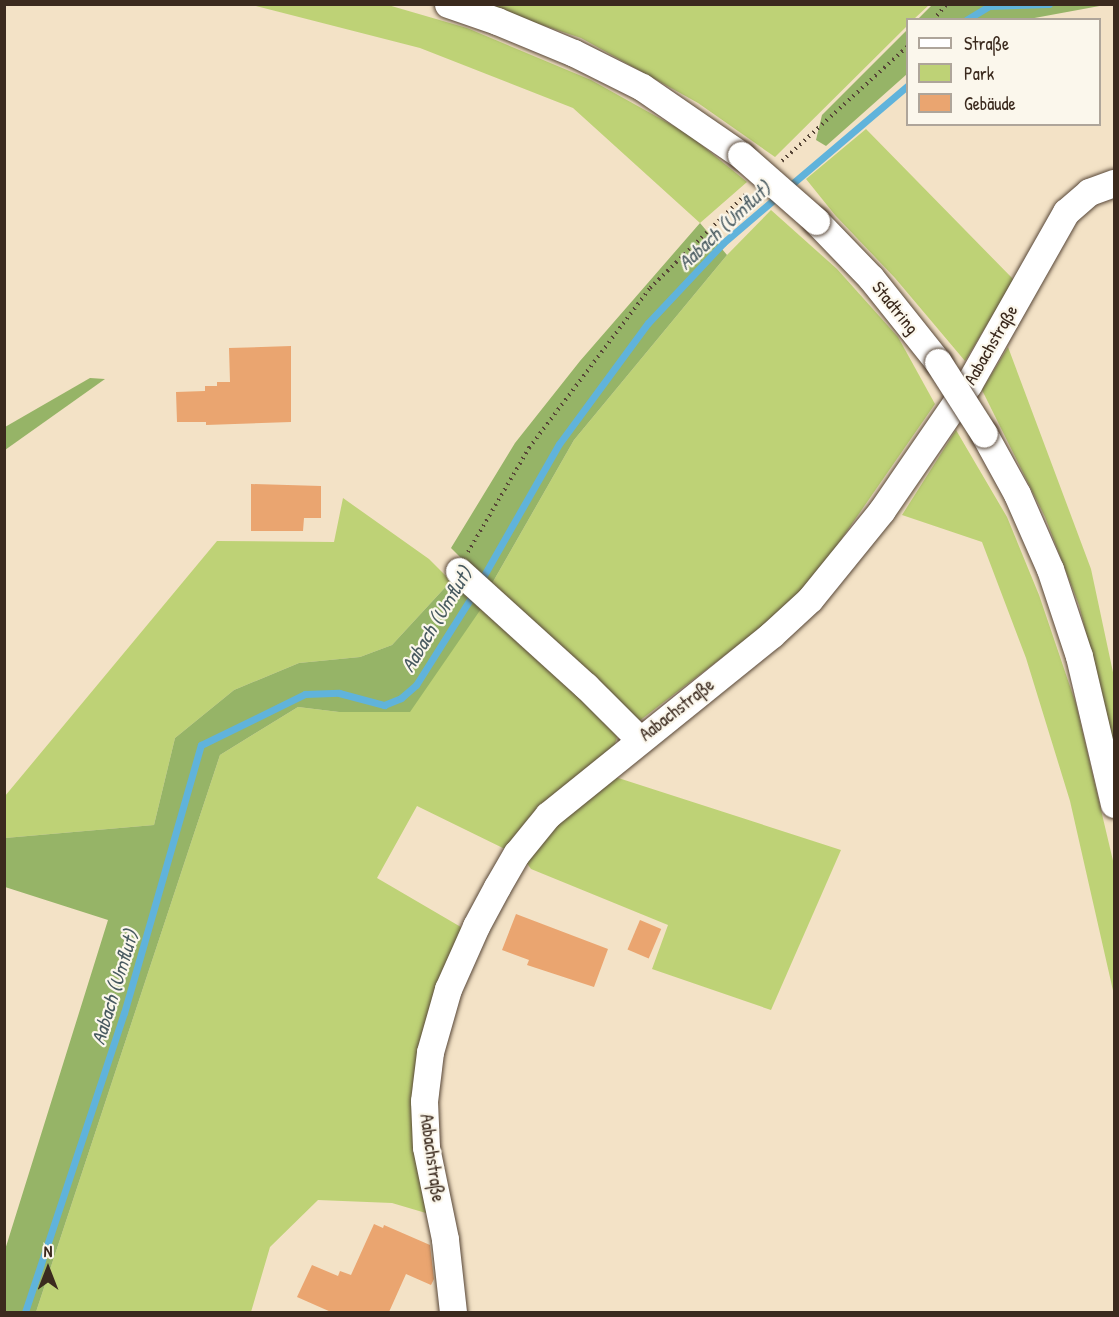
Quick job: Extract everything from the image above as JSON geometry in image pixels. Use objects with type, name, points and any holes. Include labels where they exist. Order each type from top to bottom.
[{"type":"street","name":"Stadtring","points":[[448,4],[497,21],[574,53],[642,87],[741,155],[816,221],[871,278],[938,362],[984,434],[1017,494],[1050,570],[1079,656],[1114,804]]},
{"type":"street","name":"Aabachstraße","points":[[453,1312],[445,1239],[426,1147],[424,1101],[430,1052],[448,989],[476,926],[517,853],[548,815],[639,739],[708,686],[810,599],[882,510],[968,385],[1065,212],[1089,192],[1114,183]]},
{"type":"street","points":[[471,582],[586,686],[639,739]]},
{"type":"path","points":[[935,18],[947,4]]},
{"type":"path","points":[[773,169],[906,48]]},
{"type":"path","points":[[471,582],[477,534],[529,448],[650,288],[756,184]]},
{"type":"green space","points":[[933,4],[1105,4],[1034,18],[919,18]]},
{"type":"green space","points":[[252,5],[388,5],[467,28],[591,80],[688,134],[747,182],[700,223],[573,108],[420,48]]},
{"type":"green space","points":[[482,5],[929,5],[915,18],[906,18],[906,27],[775,157],[698,103],[581,38]]},
{"type":"green space","points":[[906,31],[906,75],[826,146],[816,140],[822,115]]},
{"type":"green space","points":[[866,129],[1014,280],[965,361],[895,278],[835,215],[806,179]]},
{"type":"green space","points":[[771,210],[837,269],[898,337],[935,404],[802,596],[634,725],[490,587],[574,440],[727,255]]},
{"type":"green space","points":[[700,223],[727,255],[574,440],[490,587],[451,548],[515,443],[580,361]]},
{"type":"green space","points":[[1008,347],[1091,569],[1114,677],[1114,743],[1079,605],[1045,517],[982,390]]},
{"type":"green space","points":[[90,378],[105,379],[5,450],[5,427]]},
{"type":"green space","points":[[956,430],[1007,517],[1039,595],[1076,704],[1114,865],[1114,995],[1070,801],[1026,658],[982,542],[902,515]]},
{"type":"green space","points":[[343,498],[429,559],[451,581],[392,645],[360,657],[299,663],[234,690],[175,738],[154,825],[5,838],[5,796],[217,541],[334,542]]},
{"type":"green space","points":[[451,581],[483,606],[410,712],[339,712],[298,707],[220,755],[36,1312],[5,1312],[4,1253],[108,920],[5,887],[5,838],[154,825],[175,738],[234,690],[299,663],[360,657],[392,645]]},
{"type":"green space","points":[[483,606],[619,729],[613,752],[509,851],[417,806],[377,878],[466,930],[433,1022],[436,1216],[392,1203],[318,1200],[270,1247],[251,1312],[36,1312],[220,755],[298,707],[339,712]]},
{"type":"green space","points":[[609,775],[841,850],[771,1010],[652,969],[668,925],[531,869],[524,859],[543,833]]},
{"type":"building","points":[[291,346],[291,422],[206,425],[206,422],[177,422],[176,392],[205,391],[205,386],[217,386],[217,382],[230,382],[229,348]]},
{"type":"building","points":[[251,484],[321,486],[321,518],[304,518],[303,531],[251,531]]},
{"type":"building","points":[[516,914],[608,949],[594,987],[527,965],[529,960],[502,950]]},
{"type":"building","points":[[640,920],[661,929],[649,958],[627,949]]},
{"type":"building","points":[[374,1224],[383,1228],[384,1225],[430,1245],[434,1279],[431,1285],[406,1274],[389,1312],[331,1312],[297,1297],[312,1265],[338,1276],[340,1271],[351,1275]]},
{"type":"waterway","name":"Aabach (Umflut)","points":[[969,18],[989,6],[1049,4]]},
{"type":"waterway","name":"Aabach (Umflut)","points":[[786,189],[906,87]]},
{"type":"waterway","name":"Aabach (Umflut)","points":[[479,584],[559,444],[648,323],[723,243],[778,196]]},
{"type":"waterway","name":"Aabach (Umflut)","points":[[25,1312],[124,1013],[201,745],[305,694],[339,693],[384,705],[401,698],[416,685],[474,593]]}]
